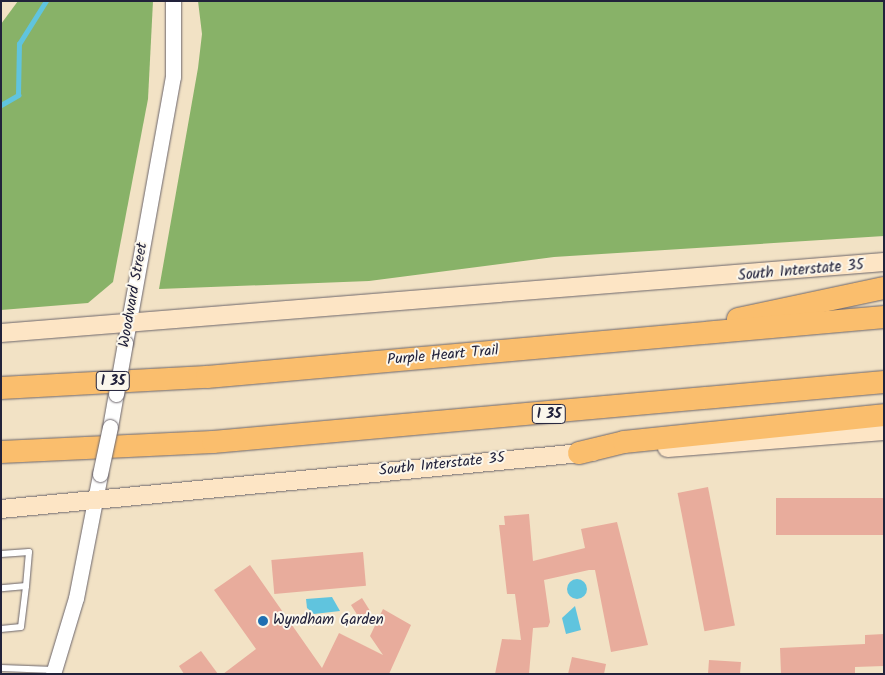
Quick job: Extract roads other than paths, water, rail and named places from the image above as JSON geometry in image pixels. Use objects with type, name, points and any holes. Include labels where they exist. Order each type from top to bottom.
[{"type":"highway","points":[[679,335],[796,303],[884,288]]},
{"type":"highway","name":"Purple Heart Trail","points":[[7,386],[207,377],[884,317]]},
{"type":"highway","name":"I 35","points":[[1,452],[223,441],[884,382]]},
{"type":"highway","points":[[579,452],[624,442],[884,415]]},
{"type":"highway","points":[[1,462],[62,448]]},
{"type":"main road","name":"South Interstate 35","points":[[1,333],[128,321],[662,283],[884,262]]},
{"type":"main road","name":"South Interstate 35","points":[[1,509],[95,502],[579,452],[884,431]]},
{"type":"street","name":"Woodward Street","points":[[53,672],[76,598],[173,77],[173,1]]},
{"type":"lane","points":[[1,554],[29,552],[22,627],[1,629]]},
{"type":"lane","points":[[1,588],[26,586]]},
{"type":"lane","points":[[1,668],[53,672]]},
{"type":"water","points":[[577,579],[584,582],[587,589],[584,596],[577,599],[570,596],[567,589],[570,582]]},
{"type":"water","points":[[332,597],[340,611],[314,614],[307,608],[306,599]]},
{"type":"water","points":[[575,606],[581,630],[566,634],[562,618]]},
{"type":"waterway","points":[[1,105],[18,95],[19,44],[46,1]]},
{"type":"place","name":"Wyndham Garden","points":[[263,621]]}]
